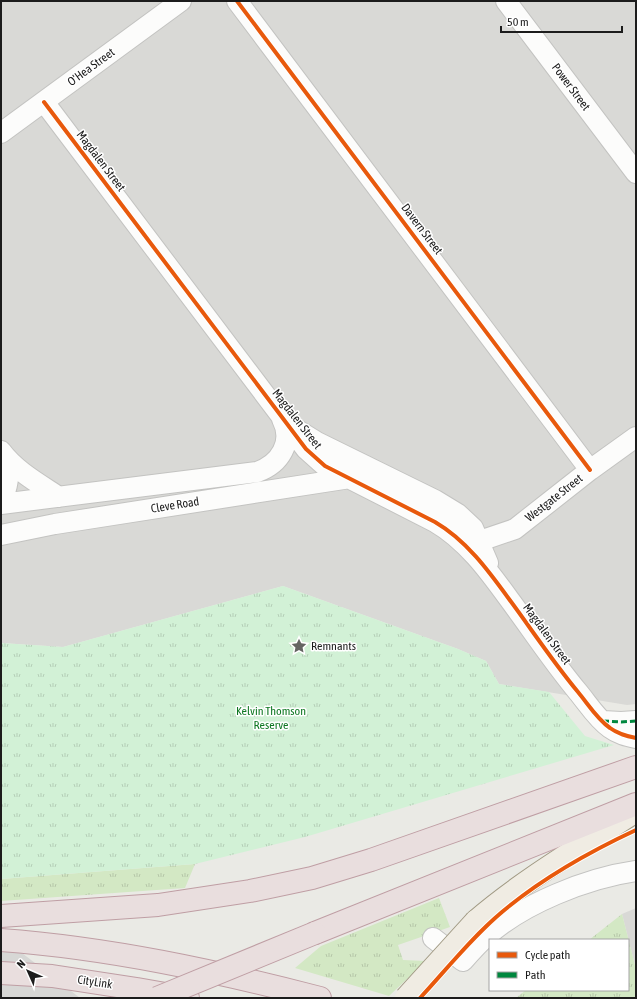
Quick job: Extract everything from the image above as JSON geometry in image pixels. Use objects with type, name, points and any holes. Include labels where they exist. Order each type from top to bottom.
[{"type":"highway","points":[[1,916],[158,905],[250,891],[312,878],[378,857],[636,767]]},
{"type":"highway","points":[[157,998],[636,804]]},
{"type":"highway","points":[[3,940],[94,951],[179,965],[271,985],[320,998]]},
{"type":"highway","name":"CityLink","points":[[1,973],[52,976],[188,998]]},
{"type":"main road","points":[[406,998],[476,922],[498,902],[529,880],[636,811]]},
{"type":"street","name":"O'Hea Street","points":[[1,133],[181,1]]},
{"type":"street","name":"Davern Street","points":[[236,1],[590,470]]},
{"type":"street","name":"Power Street","points":[[506,1],[636,173]]},
{"type":"street","name":"Magdalen Street","points":[[44,102],[297,439],[315,458],[325,466],[473,543]]},
{"type":"street","name":"Magdalen Street","points":[[278,412],[291,425],[317,442],[448,507],[469,523],[473,528],[473,543],[496,581],[572,685],[596,714],[616,732],[636,738]]},
{"type":"street","name":"Cleve Road","points":[[1,503],[257,472],[266,469],[277,460],[286,444],[286,430],[278,412]]},
{"type":"street","name":"Westgate Street","points":[[473,543],[514,529],[590,470],[636,437]]},
{"type":"street","points":[[4,455],[31,479],[60,497]]},
{"type":"street","points":[[1,503],[9,471],[4,455]]},
{"type":"street","name":"Cleve Road","points":[[1,535],[55,524],[350,478]]},
{"type":"street","points":[[596,714],[621,722],[636,721]]},
{"type":"street","points":[[434,938],[463,962],[486,937],[507,921],[526,910],[551,897],[584,884],[607,877],[636,872]]},
{"type":"shaded area","points":[[1,1],[636,1],[636,704],[627,705],[499,684],[486,661],[458,649],[283,586],[63,647],[1,643]]},
{"type":"shaded area","points":[[636,908],[636,969],[629,939],[622,914]]},
{"type":"green space","name":"Kelvin Thomson Reserve","points":[[283,586],[458,649],[486,661],[499,684],[549,692],[585,736],[614,745],[305,837],[195,864],[1,879],[1,643],[63,647]]},
{"type":"green space","points":[[195,864],[185,888],[1,901],[1,879]]},
{"type":"green space","points":[[439,898],[450,927],[398,945],[403,960],[426,961],[389,996],[295,968],[321,946]]},
{"type":"green space","points":[[622,914],[628,939],[590,939]]},
{"type":"green space","points":[[629,942],[636,969],[636,998],[516,998],[525,991],[629,991]]},
{"type":"pier","points":[[1,937],[48,973],[80,998],[1,998]]},
{"type":"marked path","points":[[603,721],[636,721]]},
{"type":"cycle path","points":[[237,1],[590,470]]},
{"type":"cycle path","points":[[44,102],[306,449],[325,466],[435,522],[457,538],[476,556],[493,577],[560,669],[597,716],[613,730],[636,738]]},
{"type":"cycle path","points":[[420,998],[480,932],[517,900],[566,867],[601,847],[636,830]]},
{"type":"place","name":"Remnants","points":[[299,646]]}]
